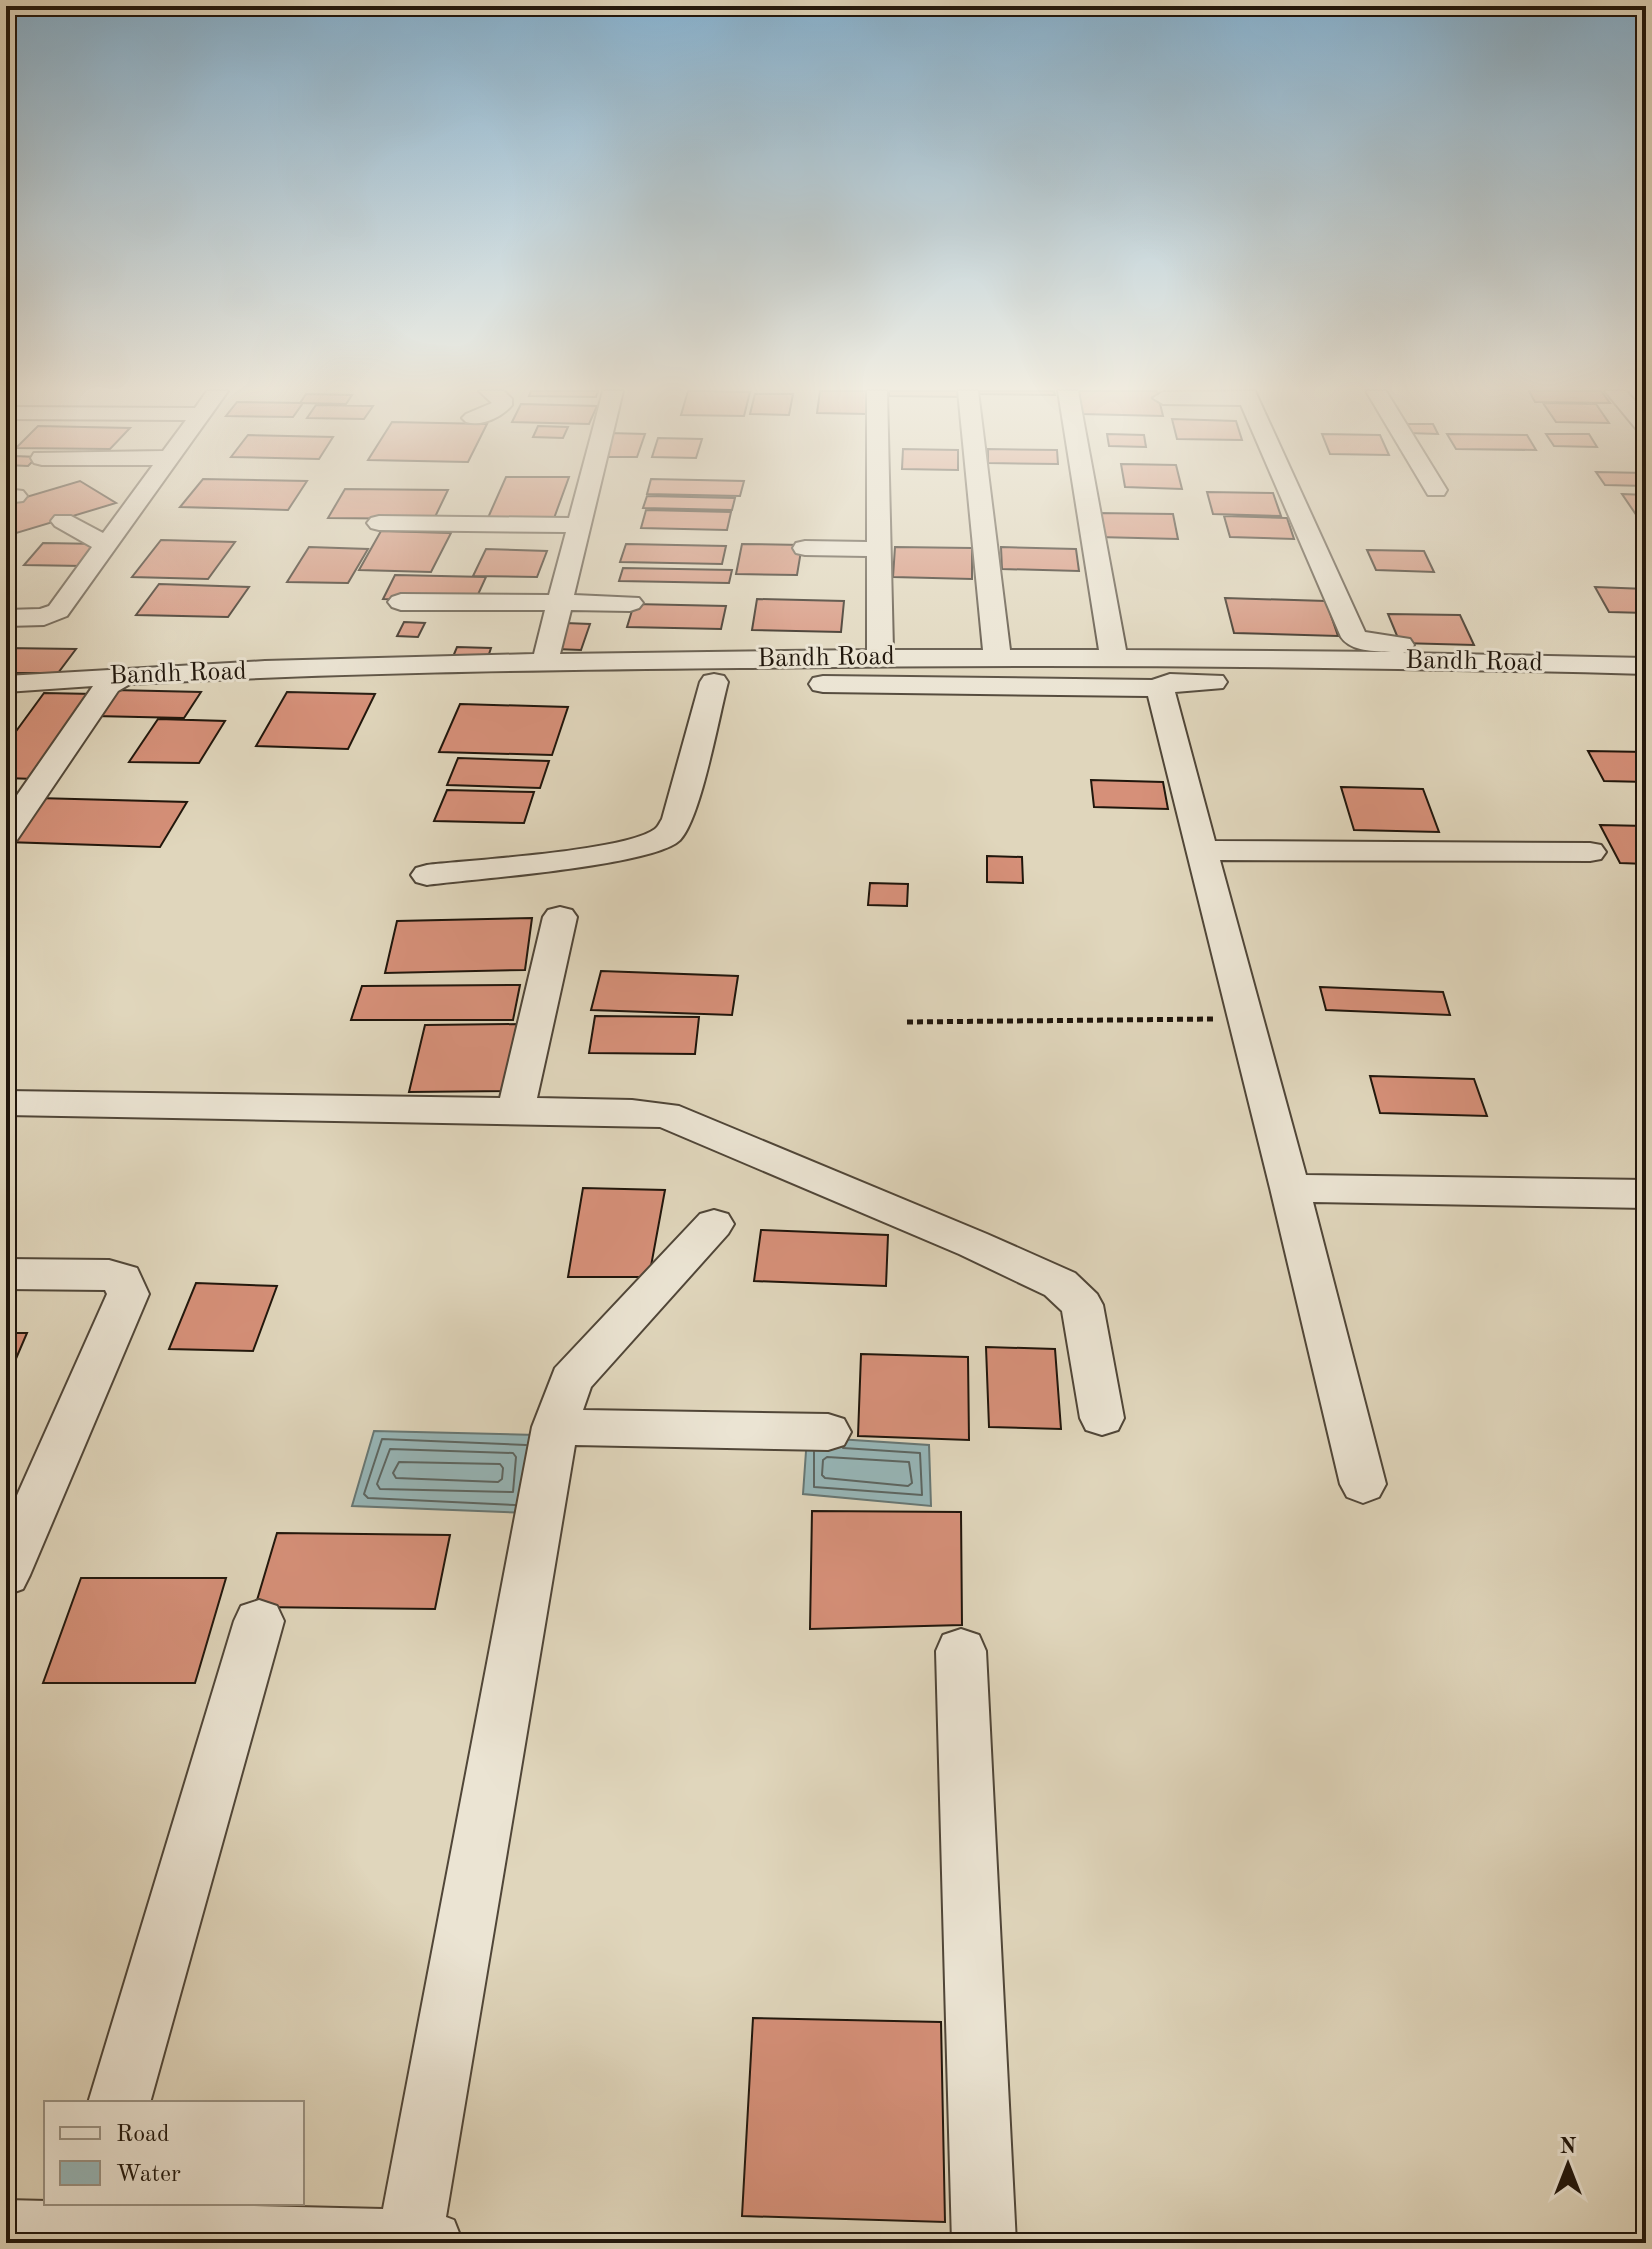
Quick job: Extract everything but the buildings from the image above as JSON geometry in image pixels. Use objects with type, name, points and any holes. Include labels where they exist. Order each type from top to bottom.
[{"type":"street","points":[[6,618],[44,617],[58,611],[143,496]]},
{"type":"street","points":[[545,662],[587,496]]},
{"type":"street","points":[[878,496],[880,658]]},
{"type":"street","points":[[979,496],[997,657]]},
{"type":"street","points":[[1086,496],[1114,659]]},
{"type":"street","points":[[1291,496],[1354,637],[1377,644],[1487,648],[1537,673]]},
{"type":"street","points":[[63,521],[107,545]]},
{"type":"street","points":[[379,523],[580,525]]},
{"type":"street","points":[[805,548],[879,549]]},
{"type":"street","points":[[401,602],[630,603]]},
{"type":"street","name":"Bandh Road","points":[[6,684],[130,674],[545,662],[880,658],[1114,659],[1537,673],[1646,666]]},
{"type":"street","points":[[6,833],[17,801],[108,685],[130,674],[215,684],[714,682],[1160,688],[1163,684],[1177,682],[1537,673],[1646,685]]},
{"type":"street","points":[[427,875],[616,851],[650,843],[668,834],[677,819],[714,682]]},
{"type":"street","points":[[1160,688],[1290,1188],[1363,1484]]},
{"type":"street","points":[[1202,850],[1590,852]]},
{"type":"street","points":[[516,1110],[560,917]]},
{"type":"street","points":[[6,1103],[666,1115],[973,1244],[1060,1284],[1082,1305],[1102,1418]]},
{"type":"street","points":[[1290,1188],[1646,1194]]},
{"type":"street","points":[[410,2243],[555,1427],[571,1380],[714,1224]]},
{"type":"street","points":[[6,1274],[109,1275],[122,1279],[128,1294],[6,1575]]},
{"type":"street","points":[[555,1427],[828,1432]]},
{"type":"street","points":[[120,2101],[259,1621]]},
{"type":"street","points":[[961,1651],[984,2243]]},
{"type":"street","points":[[6,2232],[87,2218],[431,2243]]},
{"type":"path","points":[[907,1022],[1244,1019]]},
{"type":"water","points":[[374,1431],[536,1435],[530,1513],[352,1506]]},
{"type":"water","points":[[807,1437],[929,1445],[931,1506],[803,1494]]}]
